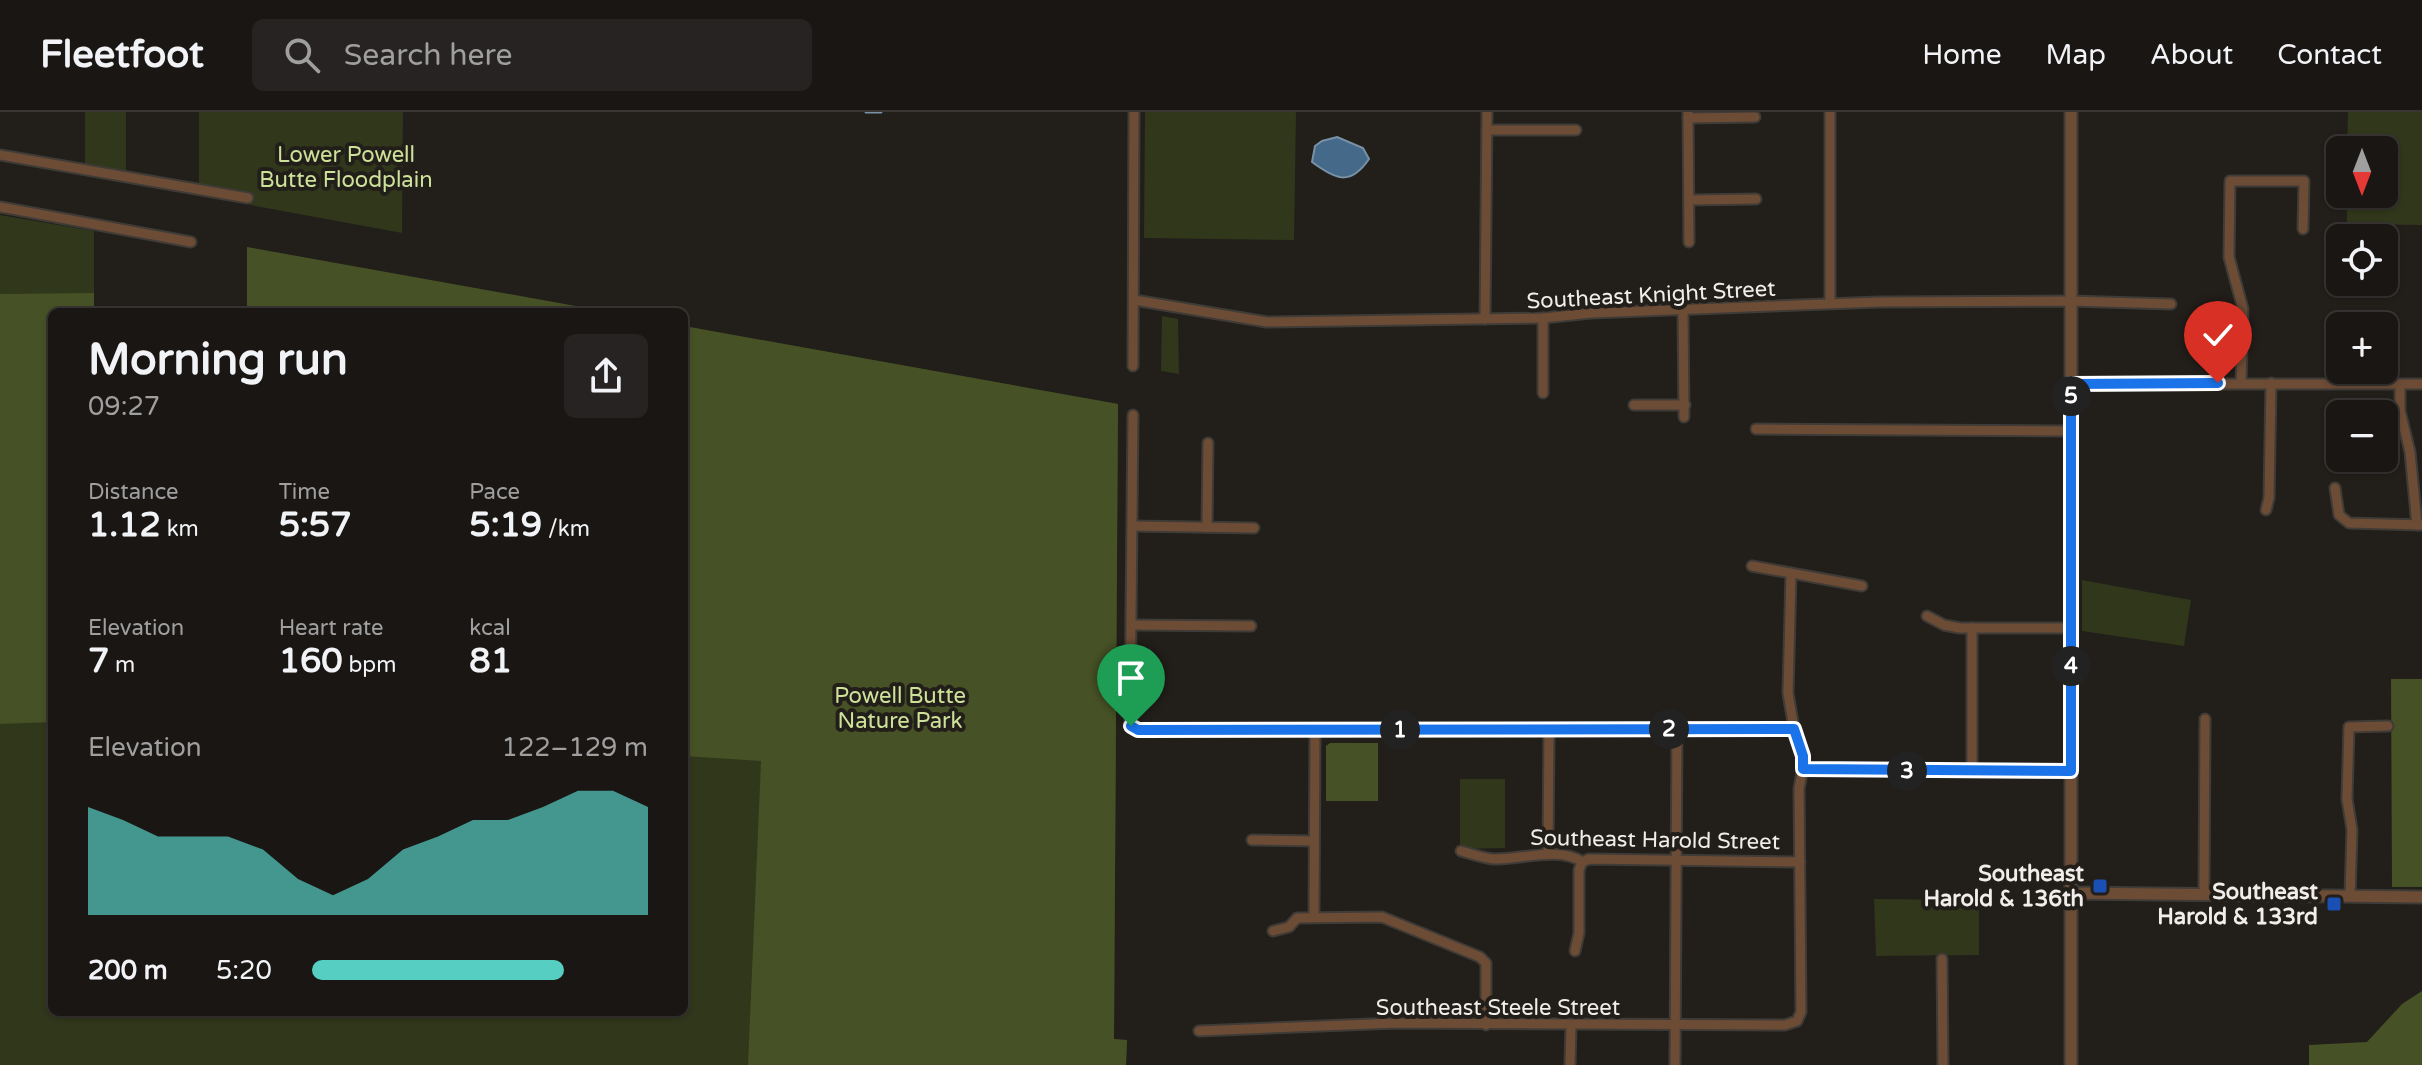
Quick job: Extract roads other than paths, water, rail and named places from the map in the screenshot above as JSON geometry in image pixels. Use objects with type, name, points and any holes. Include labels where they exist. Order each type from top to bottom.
[{"type":"street","points":[[1133,366],[1134,112]]},
{"type":"street","points":[[1485,319],[1487,112]]},
{"type":"street","points":[[1830,112],[1830,303]]},
{"type":"street","points":[[2071,112],[2071,1065]]},
{"type":"street","points":[[1689,242],[1688,115],[1755,117]]},
{"type":"street","points":[[1487,130],[1576,130]]},
{"type":"street","points":[[0,155],[248,198]]},
{"type":"street","points":[[2241,383],[2243,309],[2229,257],[2230,181],[2304,181],[2303,229]]},
{"type":"street","points":[[1689,200],[1756,199]]},
{"type":"street","points":[[0,207],[191,242]]},
{"type":"street","name":"Southeast Knight Street","points":[[1134,300],[1267,322],[1543,318],[1591,313],[1830,303],[2071,301],[2171,304]]},
{"type":"street","points":[[1683,310],[1684,417]]},
{"type":"street","points":[[1543,318],[1543,393]]},
{"type":"street","points":[[2266,510],[2269,498],[2271,383]]},
{"type":"street","points":[[2071,384],[2422,384]]},
{"type":"street","points":[[2335,488],[2339,515],[2349,523],[2419,525],[2408,441],[2402,426],[2400,384]]},
{"type":"street","points":[[1634,405],[1685,405]]},
{"type":"street","points":[[1133,415],[1130,719],[1133,728],[1794,729]]},
{"type":"street","points":[[1756,429],[2071,431]]},
{"type":"street","points":[[2408,441],[2422,441]]},
{"type":"street","points":[[1207,527],[1208,443]]},
{"type":"street","points":[[1133,526],[1254,528]]},
{"type":"street","points":[[1752,566],[1862,586]]},
{"type":"street","points":[[1791,573],[1788,693],[1794,729],[1803,756],[1799,789],[1800,862]]},
{"type":"street","points":[[1927,616],[1950,626],[1972,628],[2071,628]]},
{"type":"street","points":[[1132,625],[1251,626]]},
{"type":"street","points":[[1972,628],[1972,771]]},
{"type":"street","points":[[2204,894],[2205,719]]},
{"type":"street","points":[[2350,896],[2352,830],[2347,799],[2349,727],[2388,726]]},
{"type":"street","points":[[1548,854],[1549,729]]},
{"type":"street","points":[[1675,1065],[1677,729]]},
{"type":"street","points":[[1314,917],[1315,730]]},
{"type":"street","points":[[1803,769],[2071,771]]},
{"type":"street","points":[[1252,840],[1314,841]]},
{"type":"street","name":"Southeast Harold Street","points":[[1461,851],[1494,859],[1548,854],[1572,856],[1582,862],[1589,859],[1800,862]]},
{"type":"street","points":[[1575,951],[1579,933],[1579,870],[1582,862]]},
{"type":"street","name":"Southeast Steele Street","points":[[1199,1031],[1396,1023],[1785,1025],[1797,1021],[1801,1012],[1800,862]]},
{"type":"street","points":[[2071,893],[2422,897]]},
{"type":"street","points":[[1273,931],[1289,927],[1297,918],[1390,919],[1480,957],[1486,963],[1486,1025]]},
{"type":"street","points":[[1942,959],[1943,1065]]},
{"type":"street","points":[[1570,1065],[1571,1026]]},
{"type":"water","points":[[1337,137],[1363,148],[1369,159],[1349,177],[1335,176],[1312,162],[1315,146]]},
{"type":"waterway","points":[[866,112],[881,112]]},
{"type":"place","name":"Southeast Harold & 136th","points":[[2100,886]]},
{"type":"place","name":"Southeast Harold & 133rd","points":[[2334,904]]},
{"type":"park label","name":"Lower Powell Butte Floodplain","points":[[346,166]]},
{"type":"park label","name":"Powell Butte Nature Park","points":[[900,708]]}]
